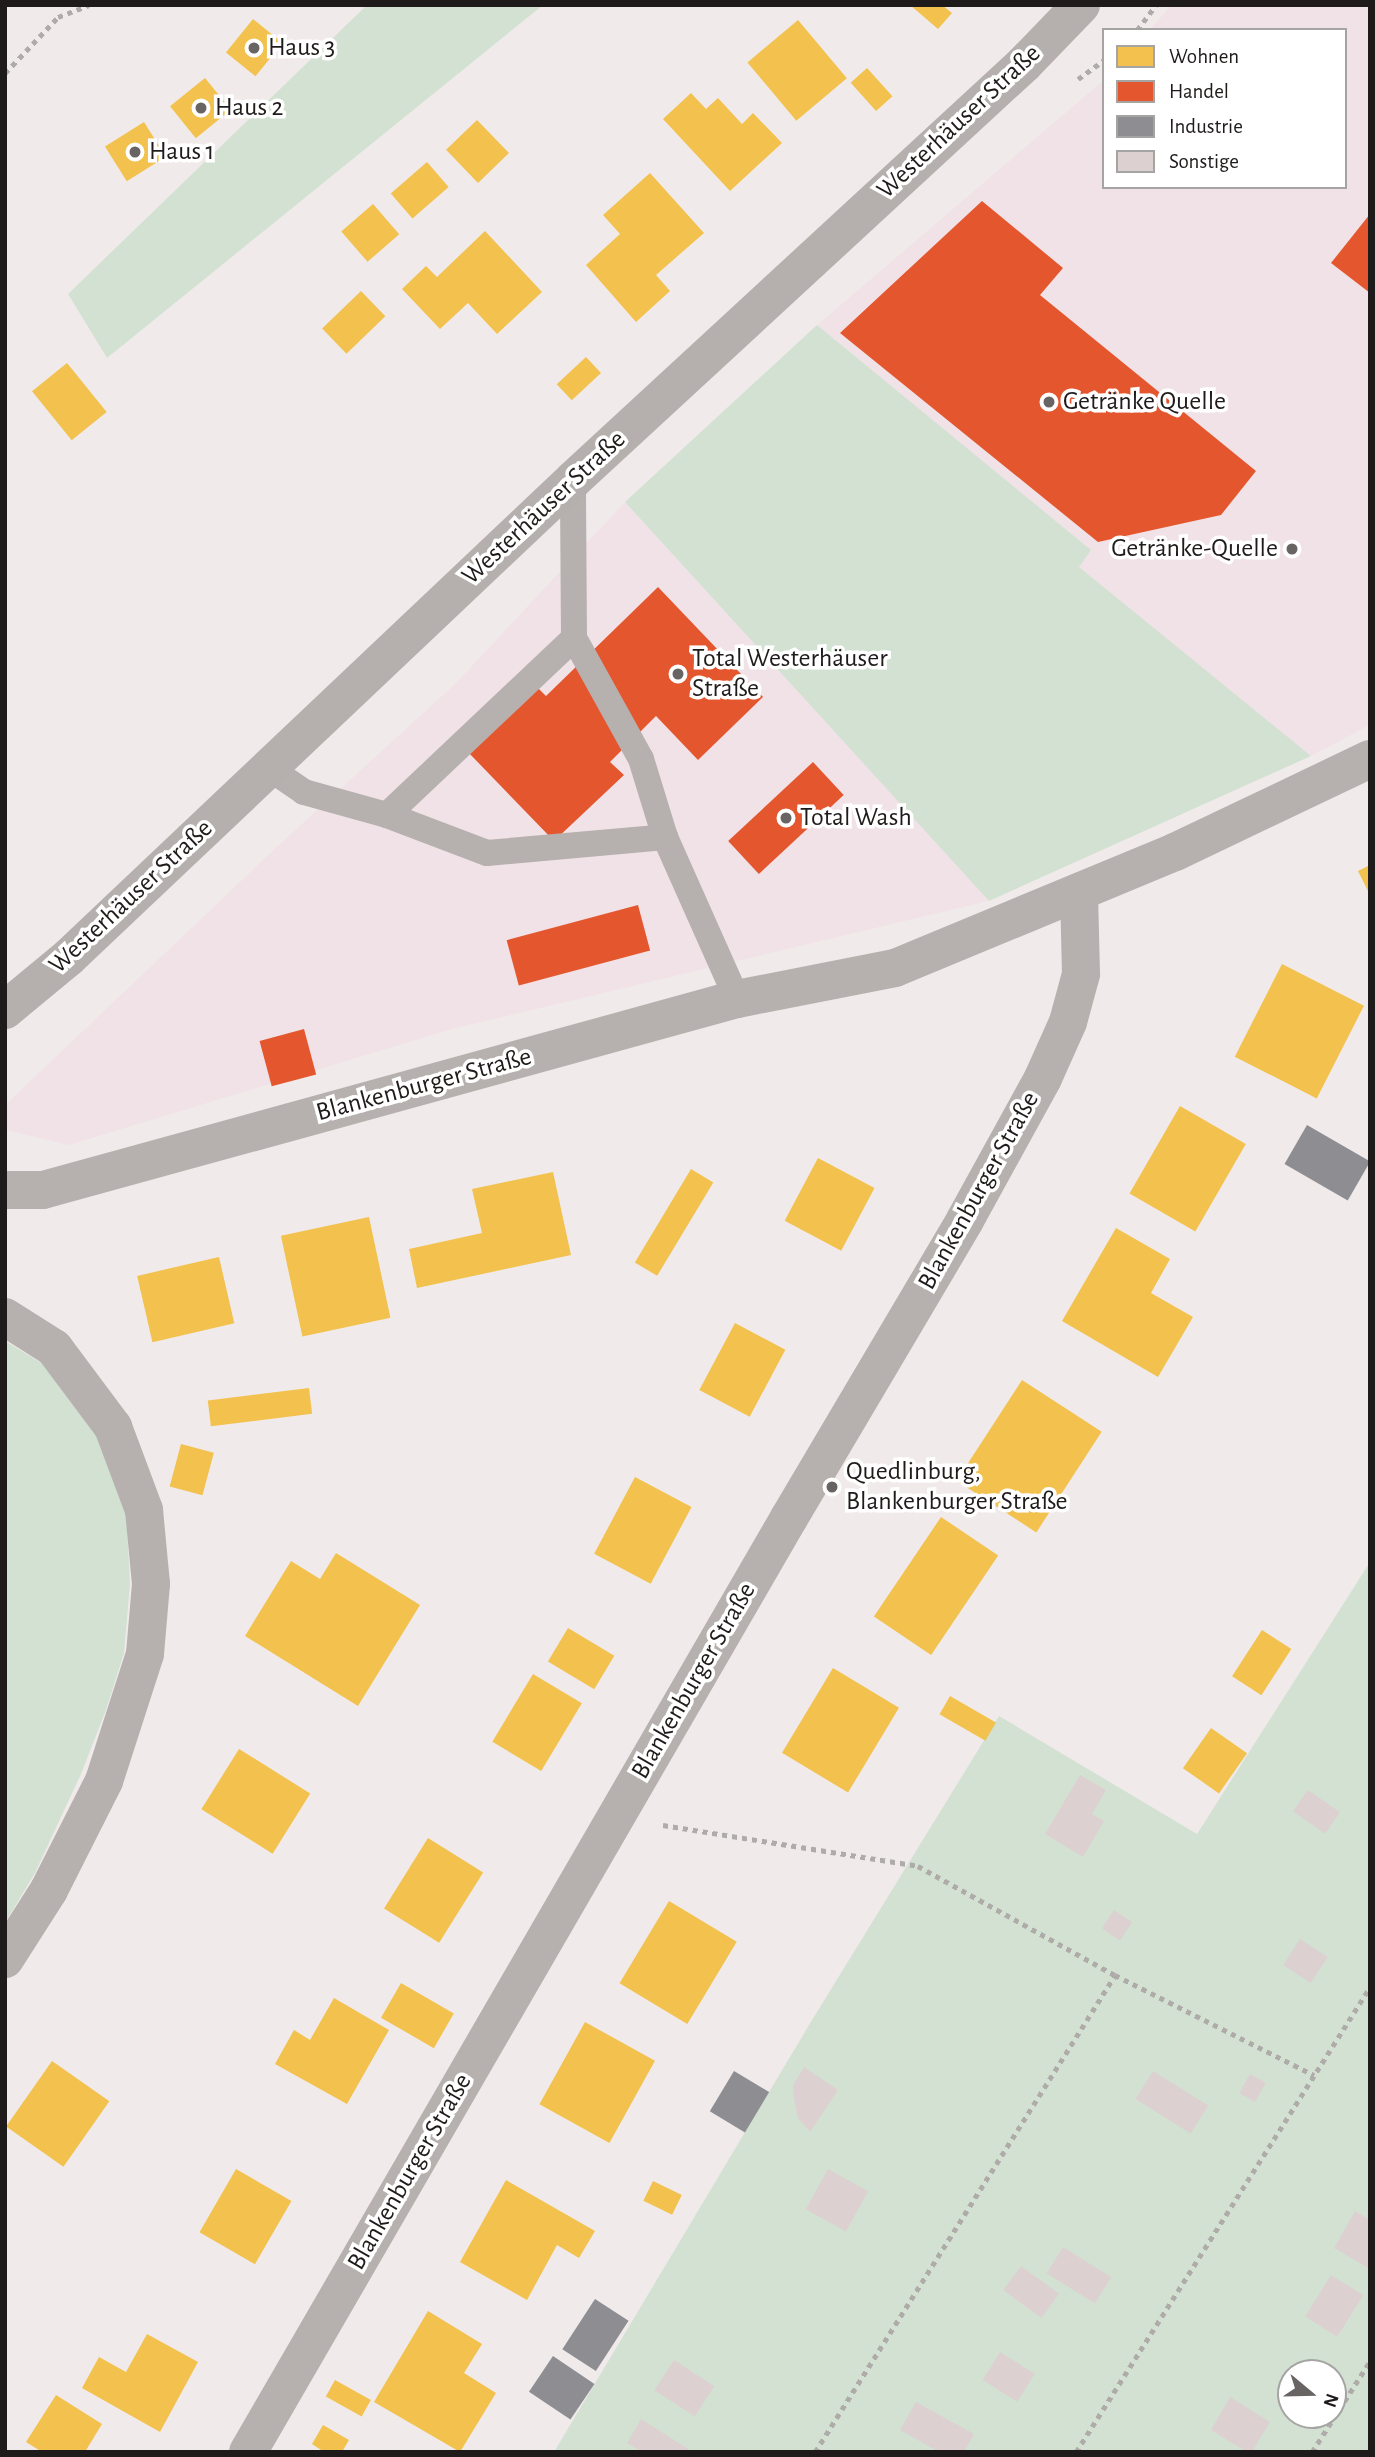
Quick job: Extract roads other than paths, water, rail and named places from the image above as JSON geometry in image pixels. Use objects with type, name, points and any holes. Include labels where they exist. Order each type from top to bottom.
[{"type":"main road","name":"Westerhäuser Straße","points":[[5,1010],[69,957],[573,480],[1024,64],[1082,5]]},
{"type":"street","name":"Blankenburger Straße","points":[[5,1190],[43,1190],[737,999],[895,968],[1175,852],[1370,760]]},
{"type":"street","name":"Blankenburger Straße","points":[[248,2452],[615,1817],[965,1220],[1043,1078],[1068,1022],[1081,974],[1079,892]]},
{"type":"street","points":[[5,1317],[54,1348],[113,1427],[144,1510],[151,1584],[145,1654],[104,1781],[49,1890],[5,1959]]},
{"type":"lane","points":[[573,480],[574,638],[641,758],[665,837],[737,999]]},
{"type":"lane","points":[[387,815],[574,638]]},
{"type":"lane","points":[[269,768],[304,792],[387,815],[487,853],[665,837]]},
{"type":"place","name":"Haus 3","points":[[254,48]]},
{"type":"place","name":"Haus 2","points":[[201,108]]},
{"type":"place","name":"Haus 1","points":[[135,152]]},
{"type":"place","name":"Getränke Quelle","points":[[1049,402]]},
{"type":"place","name":"Getränke-Quelle","points":[[1292,549]]},
{"type":"place","name":"Total Westerhäuser Straße","points":[[678,674]]},
{"type":"place","name":"Total Wash","points":[[786,818]]},
{"type":"place","name":"Quedlinburg, Blankenburger Straße","points":[[832,1487]]}]
